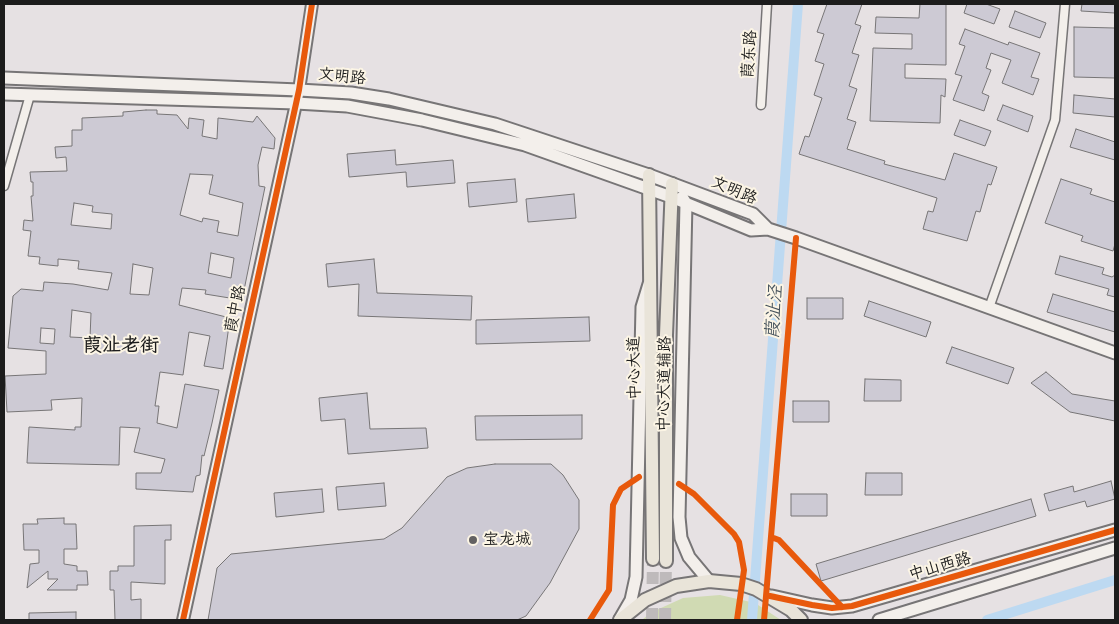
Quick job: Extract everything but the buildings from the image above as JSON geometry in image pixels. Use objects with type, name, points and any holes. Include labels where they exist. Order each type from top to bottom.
[{"type":"main road","name":"文明路","points":[[4,78],[299,90],[351,93],[389,99],[495,124],[649,175],[672,190],[686,203],[751,230],[768,230]]},
{"type":"main road","name":"文明路","points":[[4,94],[296,103],[347,106],[386,112],[525,145],[649,189],[672,190],[753,214],[768,230]]},
{"type":"main road","name":"中心大道","points":[[649,175],[650,279],[659,560],[672,190]]},
{"type":"main road","name":"中心大道辅路","points":[[686,203],[679,517],[681,538],[688,557],[710,581]]},
{"type":"main road","points":[[768,230],[796,238],[1115,353]]},
{"type":"main road","name":"中心大道辅路","points":[[620,620],[631,600],[636,577],[642,307],[650,279]]},
{"type":"main road","name":"中山西路","points":[[770,596],[812,606],[832,608],[852,606],[1115,530]]},
{"type":"main road","name":"中山西路","points":[[879,620],[1115,548]]},
{"type":"main road","points":[[620,620],[645,600],[676,586],[710,581],[735,583],[770,596],[791,610],[801,620]]},
{"type":"street","name":"葭中路","points":[[183,620],[299,90],[312,4]]},
{"type":"street","name":"葭东路","points":[[760,105],[767,4]]},
{"type":"street","points":[[989,308],[1056,120],[1065,4]]},
{"type":"street","points":[[4,186],[30,95]]},
{"type":"green space","points":[[720,595],[755,603],[781,620],[642,620],[650,613],[683,598]]},
{"type":"waterway","name":"葭沚泾","points":[[752,620],[798,4]]},
{"type":"waterway","points":[[987,620],[1115,580]]},
{"type":"tunnel","points":[[652,620],[653,559]]},
{"type":"tunnel","points":[[665,620],[666,561]]},
{"type":"cycle path","points":[[183,620],[299,90],[312,4]]},
{"type":"cycle path","points":[[764,620],[796,238]]},
{"type":"cycle path","points":[[590,620],[609,590],[613,505],[621,489],[639,477]]},
{"type":"cycle path","points":[[679,484],[694,494],[734,534],[739,542],[744,570],[737,620]]},
{"type":"cycle path","points":[[770,596],[832,608],[852,606],[1115,530]]},
{"type":"cycle path","points":[[771,537],[779,540],[842,607]]},
{"type":"place","name":"宝龙城","points":[[473,540]]},
{"type":"district","name":"葭沚老街","points":[[121,346]]}]
